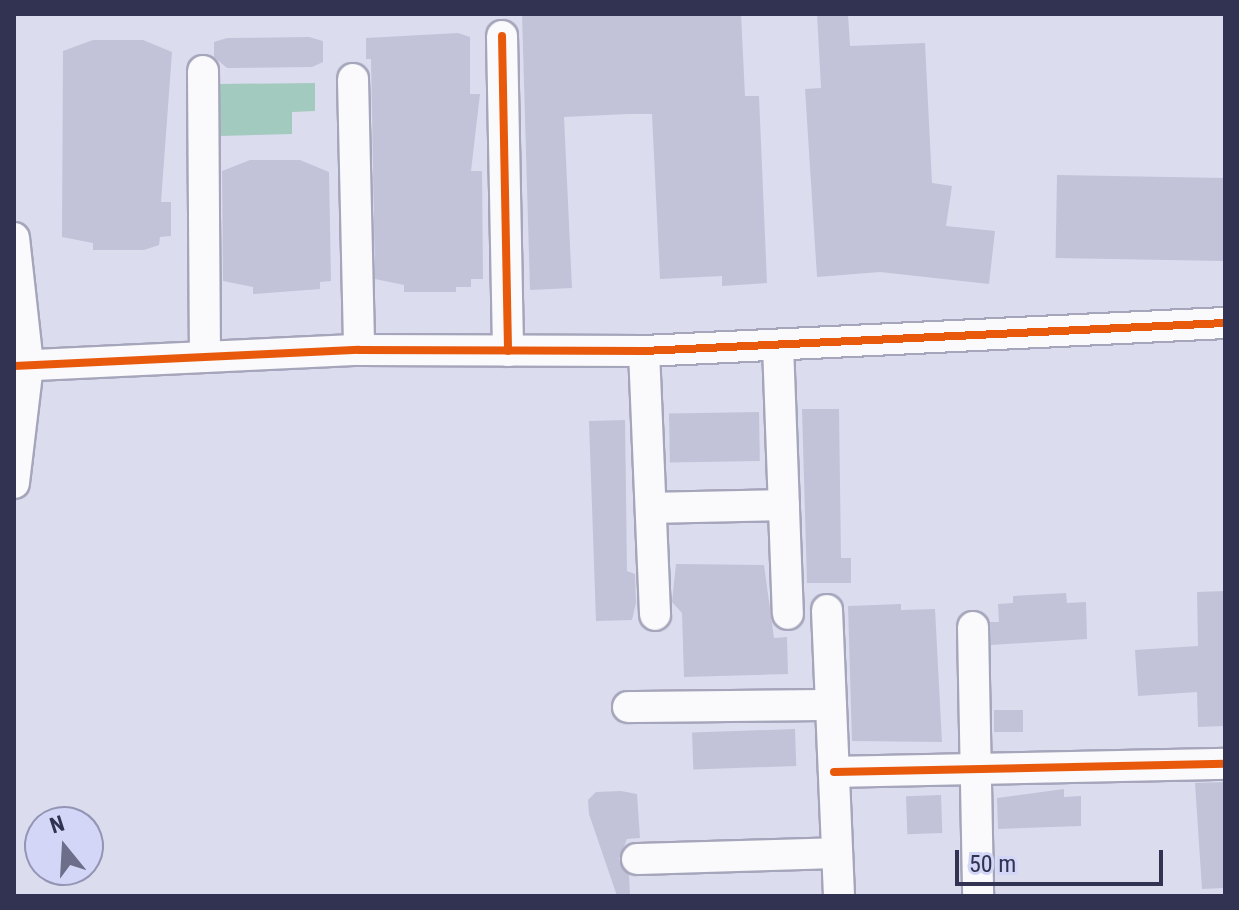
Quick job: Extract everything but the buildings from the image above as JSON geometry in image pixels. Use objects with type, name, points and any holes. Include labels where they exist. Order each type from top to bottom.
[{"type":"street","points":[[502,36],[508,351]]},
{"type":"street","points":[[203,71],[205,357]]},
{"type":"street","points":[[353,79],[359,350]]},
{"type":"street","points":[[14,238],[21,365],[14,483]]},
{"type":"street","points":[[21,365],[359,350],[644,351],[1225,323]]},
{"type":"street","points":[[778,345],[788,614]]},
{"type":"street","points":[[644,351],[655,615]]},
{"type":"street","points":[[651,508],[784,505]]},
{"type":"street","points":[[827,610],[839,896]]},
{"type":"street","points":[[973,627],[978,896]]},
{"type":"street","points":[[628,707],[831,705]]},
{"type":"street","points":[[834,772],[1225,764]]},
{"type":"street","points":[[637,859],[837,853]]},
{"type":"green space","points":[[315,83],[315,111],[292,112],[292,134],[220,136],[219,84]]},
{"type":"cycle path","points":[[502,36],[508,351]]},
{"type":"cycle path","points":[[14,366],[359,350],[644,351],[1225,323]]},
{"type":"cycle path","points":[[834,772],[1225,764]]}]
